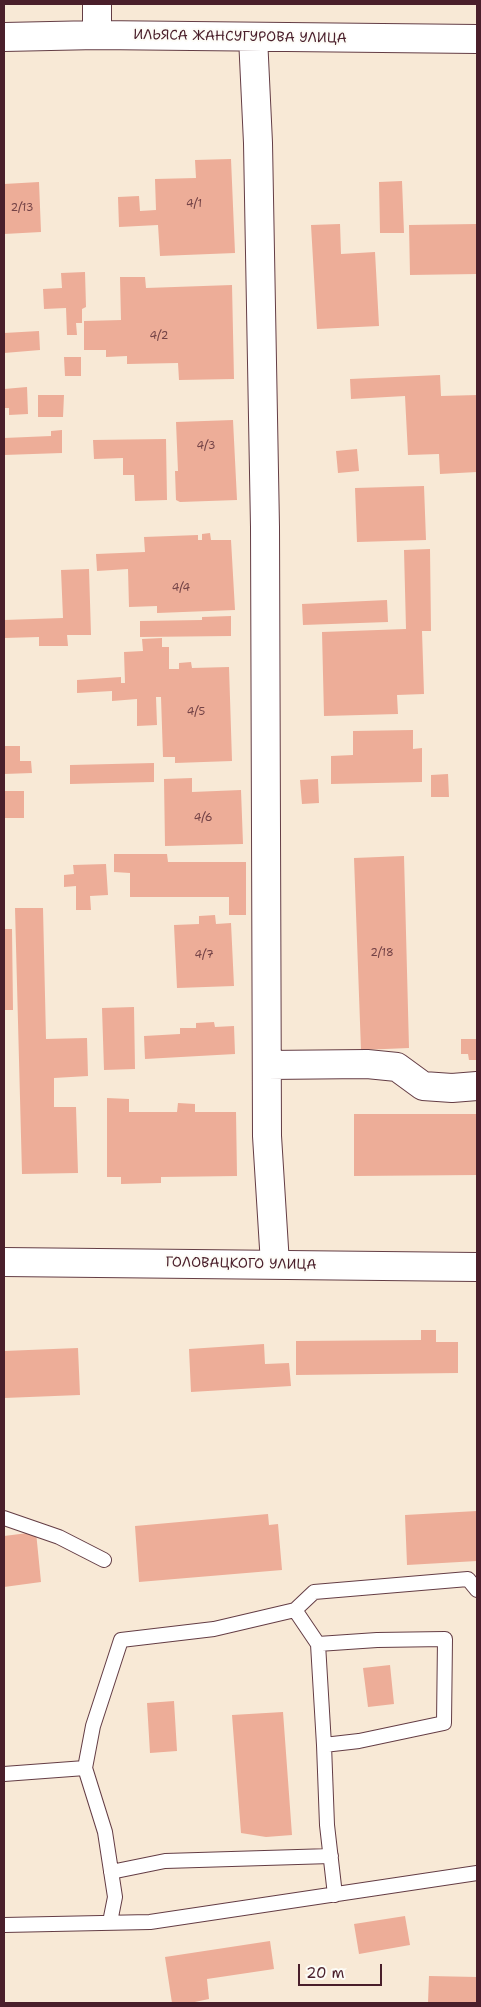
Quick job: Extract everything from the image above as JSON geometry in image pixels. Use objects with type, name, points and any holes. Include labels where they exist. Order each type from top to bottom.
[{"type":"street","points":[[97,4],[97,35]]},
{"type":"street","name":"ИЛЬЯСА ЖАНСУГУРОВА УЛИЦА","points":[[4,38],[97,35],[477,39]]},
{"type":"street","points":[[253,37],[259,152],[265,527],[267,1136],[274,1264]]},
{"type":"street","points":[[267,1065],[313,1063],[367,1064],[397,1067],[423,1086],[452,1088],[477,1086]]},
{"type":"street","name":"ГОЛОВАЦКОГО УЛИЦА","points":[[4,1262],[477,1267]]},
{"type":"lane","points":[[4,1518],[59,1537],[104,1560]]},
{"type":"lane","points":[[110,1922],[115,1897],[105,1832],[85,1768],[92,1726],[121,1640],[214,1629],[294,1610],[314,1592],[468,1579],[477,1590]]},
{"type":"lane","points":[[294,1610],[318,1644],[335,1895]]},
{"type":"lane","points":[[318,1644],[377,1640],[445,1640],[444,1724],[359,1741],[324,1745]]},
{"type":"lane","points":[[4,1774],[85,1768]]},
{"type":"lane","points":[[111,1872],[165,1861],[331,1856]]},
{"type":"lane","points":[[4,1925],[150,1922],[477,1873]]},
{"type":"building","points":[[231,159],[235,253],[160,256],[158,225],[119,227],[118,197],[139,196],[140,211],[156,210],[155,179],[196,178],[195,160]]},
{"type":"building","points":[[402,181],[404,233],[380,233],[379,182]]},
{"type":"building","points":[[39,182],[41,232],[4,234],[4,184]]},
{"type":"building","points":[[340,224],[341,254],[375,252],[379,326],[317,329],[311,225]]},
{"type":"building","points":[[477,224],[477,274],[410,275],[409,225]]},
{"type":"building","points":[[85,272],[86,307],[82,309],[82,323],[76,323],[77,335],[67,335],[66,308],[44,309],[43,289],[62,288],[61,273]]},
{"type":"building","points":[[120,277],[145,277],[146,288],[232,285],[234,379],[179,380],[178,363],[127,364],[127,356],[106,357],[106,350],[84,350],[84,321],[121,320]]},
{"type":"building","points":[[39,331],[40,350],[4,353],[4,333]]},
{"type":"building","points":[[64,357],[81,357],[81,376],[65,376]]},
{"type":"building","points":[[440,375],[441,396],[477,395],[477,472],[440,474],[439,454],[408,455],[405,396],[351,399],[350,379]]},
{"type":"building","points":[[27,387],[28,414],[9,415],[9,408],[4,408],[4,389]]},
{"type":"building","points":[[38,395],[64,395],[63,417],[38,417]]},
{"type":"building","points":[[233,420],[237,500],[180,502],[176,500],[175,471],[178,471],[176,422]]},
{"type":"building","points":[[62,430],[62,453],[4,455],[4,438],[51,436],[51,431]]},
{"type":"building","points":[[166,439],[167,500],[135,501],[134,475],[123,475],[123,458],[94,459],[93,440]]},
{"type":"building","points":[[357,449],[359,471],[338,473],[336,451]]},
{"type":"building","points":[[424,486],[426,540],[357,542],[355,488]]},
{"type":"building","points":[[210,533],[211,540],[231,540],[235,610],[157,613],[157,606],[129,607],[128,569],[97,571],[96,554],[145,552],[144,537],[198,535],[198,540],[202,540],[202,534]]},
{"type":"building","points":[[430,549],[431,631],[422,631],[424,694],[397,695],[398,714],[324,716],[322,632],[406,629],[404,550]]},
{"type":"building","points":[[89,569],[91,635],[67,635],[68,646],[39,646],[39,637],[4,638],[4,620],[63,618],[61,570]]},
{"type":"building","points":[[387,600],[388,622],[303,625],[302,604]]},
{"type":"building","points":[[231,616],[231,636],[140,637],[140,621],[202,620],[202,617]]},
{"type":"building","points":[[162,638],[162,647],[169,647],[169,669],[179,669],[179,663],[191,662],[192,668],[229,667],[232,761],[175,763],[175,757],[163,757],[161,697],[156,697],[157,725],[137,726],[137,699],[112,701],[112,691],[77,693],[77,680],[121,677],[121,683],[125,683],[124,652],[143,651],[142,639]]},
{"type":"building","points":[[413,730],[413,749],[422,748],[422,782],[331,784],[331,756],[353,755],[353,731]]},
{"type":"building","points":[[4,746],[20,746],[20,761],[31,761],[32,773],[4,774]]},
{"type":"building","points":[[154,763],[154,782],[70,784],[70,765]]},
{"type":"building","points":[[448,774],[449,797],[431,797],[431,775]]},
{"type":"building","points":[[192,778],[192,792],[241,790],[243,844],[165,846],[164,779]]},
{"type":"building","points":[[318,779],[319,803],[302,804],[300,780]]},
{"type":"building","points":[[4,791],[24,791],[24,818],[4,818]]},
{"type":"building","points":[[114,854],[167,854],[168,862],[246,862],[246,915],[229,915],[229,897],[130,897],[130,873],[114,872]]},
{"type":"building","points":[[404,856],[409,1048],[361,1050],[354,858]]},
{"type":"building","points":[[106,864],[108,895],[90,896],[91,910],[76,910],[76,886],[64,887],[64,875],[74,874],[73,865]]},
{"type":"building","points":[[15,908],[43,908],[46,1039],[87,1038],[88,1076],[54,1078],[54,1107],[76,1107],[78,1173],[22,1174]]},
{"type":"building","points":[[215,915],[216,924],[231,923],[234,986],[177,988],[174,925],[199,924],[199,916]]},
{"type":"building","points":[[4,929],[12,929],[13,1010],[4,1010]]},
{"type":"building","points":[[134,1007],[135,1069],[104,1070],[102,1008]]},
{"type":"building","points":[[214,1022],[215,1027],[234,1026],[235,1054],[145,1059],[144,1036],[180,1034],[180,1028],[196,1028],[196,1023]]},
{"type":"building","points":[[461,1039],[477,1039],[477,1060],[469,1060],[468,1054],[461,1054]]},
{"type":"building","points":[[107,1098],[129,1099],[129,1112],[177,1112],[178,1103],[195,1104],[195,1112],[236,1112],[237,1176],[161,1177],[161,1183],[121,1184],[121,1177],[107,1177]]},
{"type":"building","points":[[354,1114],[477,1114],[477,1175],[354,1176]]},
{"type":"building","points":[[421,1330],[436,1330],[436,1342],[458,1342],[458,1373],[296,1375],[296,1341],[421,1340]]},
{"type":"building","points":[[264,1344],[265,1364],[289,1363],[291,1386],[191,1392],[189,1349]]},
{"type":"building","points":[[78,1348],[80,1395],[4,1398],[4,1351]]},
{"type":"building","points":[[477,1511],[477,1561],[407,1565],[405,1515]]},
{"type":"building","points":[[268,1514],[269,1525],[278,1524],[282,1570],[139,1582],[135,1526]]},
{"type":"building","points":[[36,1532],[41,1582],[4,1587],[4,1536]]},
{"type":"building","points":[[390,1665],[394,1704],[368,1707],[363,1668]]},
{"type":"building","points":[[174,1701],[177,1751],[150,1753],[147,1703]]},
{"type":"building","points":[[283,1712],[292,1835],[266,1837],[241,1833],[232,1715]]},
{"type":"building","points":[[405,1916],[410,1945],[359,1954],[354,1924]]},
{"type":"building","points":[[270,1941],[274,1969],[207,1979],[209,1999],[190,2003],[172,2003],[165,1957]]},
{"type":"building","points":[[429,1976],[477,1977],[477,2003],[428,2003]]}]
